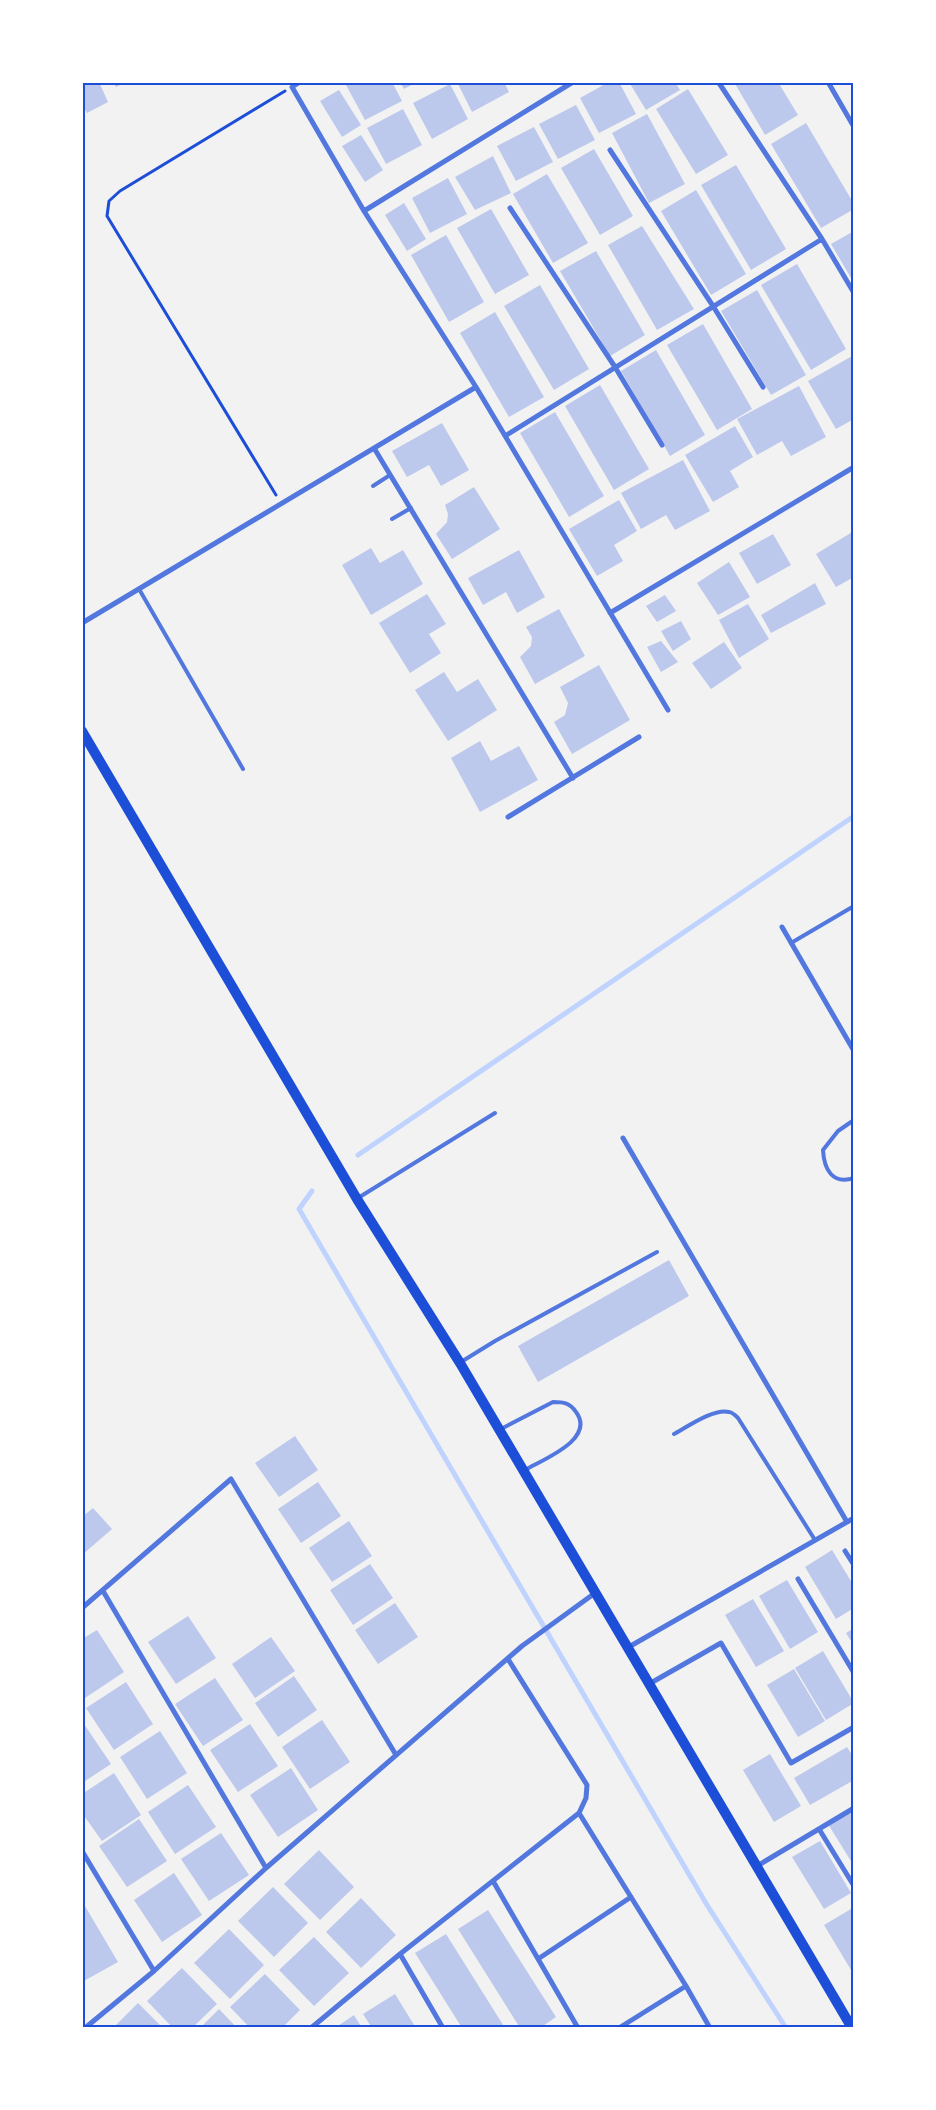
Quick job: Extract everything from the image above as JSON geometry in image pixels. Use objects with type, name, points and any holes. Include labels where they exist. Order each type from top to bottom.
[{"type":"main road","points":[[82,731],[356,1199],[460,1363],[852,2028]]},
{"type":"street","points":[[300,82],[292,87],[364,211],[476,387],[668,710]]},
{"type":"street","points":[[364,211],[573,82]]},
{"type":"street","points":[[828,82],[854,127]]},
{"type":"street","points":[[720,83],[822,240],[854,293]]},
{"type":"street","points":[[610,150],[714,306],[763,387]]},
{"type":"street","points":[[510,208],[615,367],[662,445]]},
{"type":"street","points":[[505,436],[822,240]]},
{"type":"street","points":[[82,623],[476,387]]},
{"type":"street","points":[[374,448],[573,778]]},
{"type":"street","points":[[610,613],[854,467]]},
{"type":"street","points":[[508,817],[639,737]]},
{"type":"street","points":[[782,927],[854,1051]]},
{"type":"street","points":[[622,1138],[847,1522]]},
{"type":"street","points":[[82,1608],[231,1479],[396,1755]]},
{"type":"street","points":[[627,1648],[854,1518]]},
{"type":"street","points":[[845,1551],[854,1565]]},
{"type":"street","points":[[798,1580],[854,1673]]},
{"type":"street","points":[[103,1591],[266,1868]]},
{"type":"street","points":[[85,2028],[154,1971],[266,1868],[508,1659],[534,1637],[595,1592]]},
{"type":"street","points":[[648,1684],[721,1644],[791,1763],[854,1727]]},
{"type":"street","points":[[311,2028],[400,1954],[579,1813],[586,1798],[588,1785],[508,1659]]},
{"type":"street","points":[[756,1867],[854,1808]]},
{"type":"street","points":[[579,1813],[710,2028]]},
{"type":"street","points":[[819,1829],[854,1886]]},
{"type":"street","points":[[82,1851],[154,1971]]},
{"type":"street","points":[[493,1881],[578,2028]]},
{"type":"street","points":[[538,1959],[631,1897]]},
{"type":"street","points":[[400,1954],[442,2028]]},
{"type":"street","points":[[619,2028],[686,1986]]},
{"type":"lane","points":[[373,486],[390,475]]},
{"type":"lane","points":[[392,519],[411,508]]},
{"type":"lane","points":[[139,589],[243,768]]},
{"type":"lane","points":[[791,943],[854,906]]},
{"type":"lane","points":[[356,1199],[495,1113]]},
{"type":"lane","points":[[854,1120],[838,1131],[824,1150],[824,1160],[830,1175],[839,1180],[854,1178]]},
{"type":"lane","points":[[460,1363],[495,1341],[658,1252]]},
{"type":"lane","points":[[499,1430],[553,1402],[571,1405],[581,1418],[580,1431],[573,1442],[524,1471]]},
{"type":"lane","points":[[674,1434],[701,1419],[720,1412],[730,1412],[738,1418],[815,1540]]},
{"type":"path","points":[[281,504],[107,216],[109,201],[120,191],[292,87]]},
{"type":"building","points":[[82,82],[99,82],[108,102],[87,113],[82,104]]},
{"type":"building","points":[[113,82],[126,82],[116,87]]},
{"type":"building","points":[[350,82],[392,82],[402,101],[365,120],[346,85]]},
{"type":"building","points":[[400,82],[417,82],[404,89]]},
{"type":"building","points":[[457,82],[504,82],[509,92],[472,112]]},
{"type":"building","points":[[609,82],[619,82],[636,114],[599,133],[580,98]]},
{"type":"building","points":[[629,82],[675,82],[680,90],[646,110]]},
{"type":"building","points":[[734,82],[778,82],[798,115],[765,135]]},
{"type":"building","points":[[450,84],[468,119],[432,139],[413,103]]},
{"type":"building","points":[[688,89],[728,155],[696,174],[656,109]]},
{"type":"building","points":[[339,90],[361,125],[342,137],[320,101]]},
{"type":"building","points":[[576,105],[595,140],[558,159],[539,124]]},
{"type":"building","points":[[403,109],[422,145],[386,164],[367,128]]},
{"type":"building","points":[[647,114],[685,184],[649,203],[612,133]]},
{"type":"building","points":[[806,123],[854,204],[854,209],[821,228],[771,144]]},
{"type":"building","points":[[534,127],[553,162],[516,181],[497,146]]},
{"type":"building","points":[[361,135],[383,170],[365,182],[342,146]]},
{"type":"building","points":[[594,149],[633,216],[600,235],[561,168]]},
{"type":"building","points":[[493,156],[511,193],[475,210],[455,177]]},
{"type":"building","points":[[736,165],[786,249],[751,270],[701,185]]},
{"type":"building","points":[[547,174],[588,243],[553,263],[513,194]]},
{"type":"building","points":[[448,178],[467,214],[430,233],[412,198]]},
{"type":"building","points":[[696,190],[746,274],[711,295],[661,211]]},
{"type":"building","points":[[404,203],[426,239],[407,251],[385,215]]},
{"type":"building","points":[[491,209],[529,275],[495,294],[457,228]]},
{"type":"building","points":[[642,226],[694,309],[657,330],[608,245]]},
{"type":"building","points":[[854,231],[854,283],[831,244]]},
{"type":"building","points":[[446,235],[484,302],[449,322],[411,255]]},
{"type":"building","points":[[596,251],[645,335],[610,356],[560,271]]},
{"type":"building","points":[[797,264],[846,349],[811,370],[761,285]]},
{"type":"building","points":[[540,285],[589,369],[554,390],[504,306]]},
{"type":"building","points":[[757,290],[806,375],[771,395],[721,311]]},
{"type":"building","points":[[495,312],[544,397],[509,417],[460,333]]},
{"type":"building","points":[[703,324],[752,409],[717,430],[667,345]]},
{"type":"building","points":[[656,350],[705,435],[670,456],[621,371]]},
{"type":"building","points":[[854,355],[854,419],[836,429],[808,381]]},
{"type":"building","points":[[600,385],[649,469],[614,490],[565,406]]},
{"type":"building","points":[[799,386],[826,437],[791,456],[782,441],[757,455],[737,419]]},
{"type":"building","points":[[555,412],[604,496],[569,517],[520,433]]},
{"type":"building","points":[[442,423],[469,470],[441,486],[429,465],[407,477],[392,451]]},
{"type":"building","points":[[735,426],[753,457],[730,471],[739,487],[713,502],[685,455]]},
{"type":"building","points":[[683,460],[710,511],[675,530],[666,515],[641,529],[621,493]]},
{"type":"building","points":[[474,487],[500,529],[452,559],[436,534],[447,522],[448,514],[445,505]]},
{"type":"building","points":[[619,500],[637,531],[614,545],[623,561],[597,576],[569,529]]},
{"type":"building","points":[[854,531],[854,577],[836,587],[816,554]]},
{"type":"building","points":[[773,534],[791,565],[757,584],[739,553]]},
{"type":"building","points":[[371,548],[380,563],[403,550],[423,584],[371,615],[342,565]]},
{"type":"building","points":[[519,550],[545,597],[517,613],[506,592],[483,605],[468,578]]},
{"type":"building","points":[[729,562],[750,597],[718,615],[697,583]]},
{"type":"building","points":[[815,583],[826,604],[771,633],[761,615]]},
{"type":"building","points":[[427,594],[446,624],[429,634],[441,653],[410,673],[379,623]]},
{"type":"building","points":[[665,595],[676,611],[657,622],[646,606]]},
{"type":"building","points":[[748,604],[769,639],[739,658],[719,620]]},
{"type":"building","points":[[559,609],[585,656],[535,684],[520,657],[531,646],[532,637],[526,627]]},
{"type":"building","points":[[681,621],[691,639],[673,651],[661,631]]},
{"type":"building","points":[[661,641],[678,662],[661,672],[647,647]]},
{"type":"building","points":[[724,642],[742,668],[711,689],[692,663]]},
{"type":"building","points":[[599,665],[630,720],[572,754],[554,722],[565,715],[568,703],[560,687]]},
{"type":"building","points":[[444,672],[457,692],[478,679],[497,710],[448,741],[415,690]]},
{"type":"building","points":[[480,741],[491,761],[519,746],[538,780],[480,812],[451,758]]},
{"type":"building","points":[[669,1260],[689,1296],[538,1382],[518,1346]]},
{"type":"building","points":[[295,1436],[318,1470],[279,1497],[255,1463]]},
{"type":"building","points":[[318,1482],[341,1516],[301,1543],[278,1509]]},
{"type":"building","points":[[93,1508],[112,1529],[82,1555],[82,1517]]},
{"type":"building","points":[[349,1521],[372,1556],[332,1582],[309,1548]]},
{"type":"building","points":[[832,1550],[854,1586],[854,1608],[836,1619],[805,1567]]},
{"type":"building","points":[[370,1564],[393,1598],[353,1625],[330,1590]]},
{"type":"building","points":[[787,1580],[818,1632],[790,1649],[759,1596]]},
{"type":"building","points":[[753,1599],[784,1651],[756,1667],[725,1615]]},
{"type":"building","points":[[395,1603],[418,1637],[378,1664],[355,1630]]},
{"type":"building","points":[[188,1616],[216,1658],[176,1684],[148,1642]]},
{"type":"building","points":[[854,1628],[854,1646],[846,1633]]},
{"type":"building","points":[[97,1630],[124,1672],[85,1698],[82,1695],[82,1639]]},
{"type":"building","points":[[271,1637],[295,1671],[255,1698],[232,1664]]},
{"type":"building","points":[[823,1651],[854,1703],[826,1720],[795,1668]]},
{"type":"building","points":[[794,1669],[825,1721],[798,1737],[767,1685]]},
{"type":"building","points":[[294,1676],[317,1710],[278,1737],[255,1703]]},
{"type":"building","points":[[215,1678],[243,1720],[203,1746],[175,1704]]},
{"type":"building","points":[[126,1682],[153,1724],[114,1750],[86,1708]]},
{"type":"building","points":[[322,1720],[350,1762],[310,1789],[282,1747]]},
{"type":"building","points":[[82,1721],[111,1764],[82,1783]]},
{"type":"building","points":[[250,1724],[278,1766],[238,1792],[210,1750]]},
{"type":"building","points":[[160,1731],[187,1773],[147,1799],[120,1757]]},
{"type":"building","points":[[847,1747],[854,1758],[854,1780],[810,1805],[794,1778]]},
{"type":"building","points":[[770,1754],[801,1806],[774,1822],[743,1770]]},
{"type":"building","points":[[291,1768],[318,1810],[278,1837],[250,1795]]},
{"type":"building","points":[[114,1773],[141,1815],[102,1841],[82,1813],[82,1794]]},
{"type":"building","points":[[188,1785],[216,1827],[175,1854],[148,1812]]},
{"type":"building","points":[[854,1809],[854,1866],[828,1824]]},
{"type":"building","points":[[139,1819],[167,1861],[127,1887],[99,1846]]},
{"type":"building","points":[[221,1833],[249,1875],[209,1901],[181,1859]]},
{"type":"building","points":[[820,1841],[851,1893],[824,1909],[792,1857]]},
{"type":"building","points":[[319,1850],[354,1887],[320,1920],[284,1884]]},
{"type":"building","points":[[174,1873],[202,1915],[162,1942],[134,1900]]},
{"type":"building","points":[[273,1887],[308,1923],[274,1957],[238,1921]]},
{"type":"building","points":[[361,1898],[396,1935],[361,1968],[326,1932]]},
{"type":"building","points":[[82,1901],[118,1962],[82,1982]]},
{"type":"building","points":[[851,1909],[854,1913],[854,1975],[824,1925]]},
{"type":"building","points":[[488,1910],[556,2017],[540,2028],[520,2028],[458,1929]]},
{"type":"building","points":[[229,1929],[264,1965],[230,1999],[194,1963]]},
{"type":"building","points":[[446,1934],[505,2028],[462,2028],[415,1953]]},
{"type":"building","points":[[314,1937],[349,1973],[314,2006],[279,1970]]},
{"type":"building","points":[[182,1968],[217,2004],[192,2028],[173,2028],[147,2001]]},
{"type":"building","points":[[265,1974],[300,2010],[282,2028],[250,2028],[230,2007]]},
{"type":"building","points":[[395,1994],[416,2028],[372,2028],[363,2014]]},
{"type":"building","points":[[138,2003],[163,2028],[113,2028]]},
{"type":"building","points":[[219,2009],[237,2028],[200,2028]]},
{"type":"building","points":[[354,2015],[362,2028],[335,2028]]},
{"type":"waterway","points":[[358,1155],[854,816]]},
{"type":"waterway","points":[[312,1191],[299,1209],[707,1905],[786,2028]]}]
